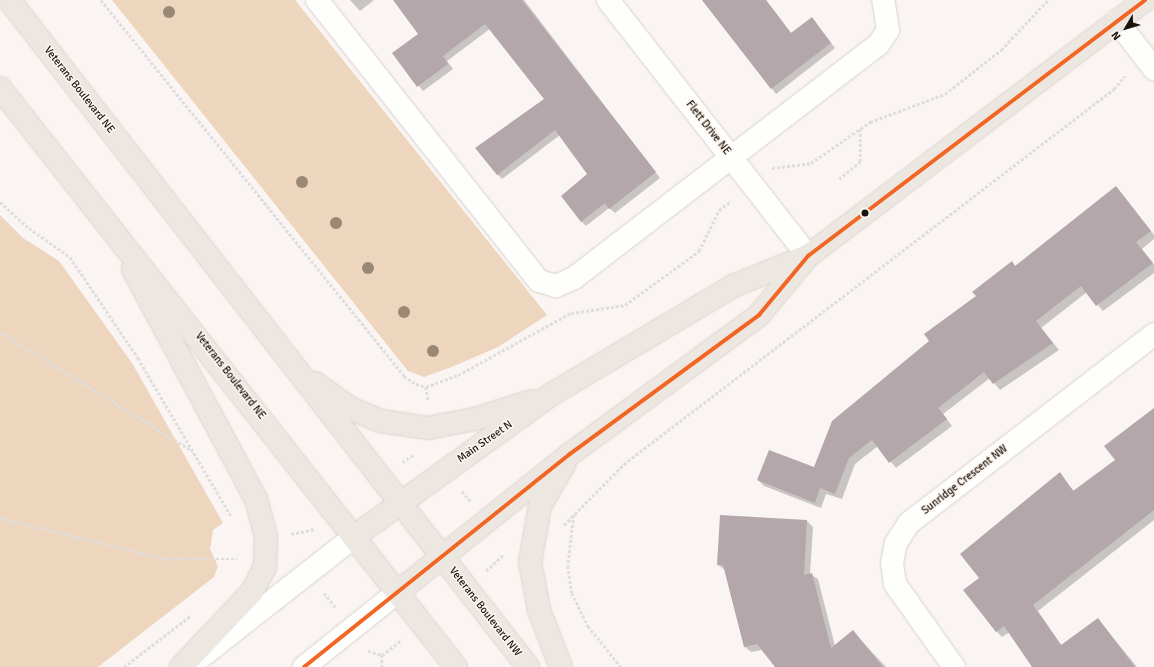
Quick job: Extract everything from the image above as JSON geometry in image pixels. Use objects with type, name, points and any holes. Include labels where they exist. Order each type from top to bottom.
[{"type":"main road","name":"Veterans Boulevard NE","points":[[8,0],[399,502]]},
{"type":"main road","name":"Main Street N","points":[[398,592],[570,454],[759,315],[808,256],[1145,0]]},
{"type":"main road","name":"Veterans Boulevard NE","points":[[0,88],[104,216],[456,667]]},
{"type":"main road","points":[[104,216],[256,500],[266,537],[265,567],[251,593],[181,667]]},
{"type":"main road","name":"Main Street N","points":[[355,536],[399,502],[552,394],[733,286],[808,256]]},
{"type":"main road","points":[[295,368],[350,408],[382,421],[428,428],[475,419],[552,394]]},
{"type":"main road","points":[[561,667],[539,610],[530,556],[540,506],[570,454]]},
{"type":"main road","name":"Veterans Boulevard NW","points":[[399,502],[528,667]]},
{"type":"street","points":[[317,0],[539,281],[556,286],[574,278],[878,45],[888,30],[883,0]]},
{"type":"street","name":"Flett Drive NE","points":[[608,0],[808,256]]},
{"type":"street","points":[[1117,21],[1150,64]]},
{"type":"street","name":"Sunridge Crescent NW","points":[[954,667],[895,584],[892,564],[896,543],[909,523],[1154,334]]},
{"type":"street","name":"Main Street N","points":[[188,667],[355,536]]},
{"type":"street","name":"Main Street N","points":[[304,667],[398,592]]},
{"type":"path","points":[[101,0],[404,376],[421,386],[458,375],[571,313],[625,305],[699,251],[719,210],[775,165],[811,163],[860,129],[945,94],[968,78],[1001,50],[1048,0]]},
{"type":"path","points":[[621,667],[588,626],[572,594],[568,566],[574,514],[624,464],[1114,89],[1150,64]]},
{"type":"path","points":[[838,179],[860,162],[860,129]]},
{"type":"path","points":[[0,202],[29,228],[70,257],[138,358],[235,523]]},
{"type":"path","points":[[0,332],[194,452]]},
{"type":"path","points":[[396,467],[418,452]]},
{"type":"path","points":[[445,470],[487,520]]},
{"type":"path","points":[[0,518],[166,559],[237,559]]},
{"type":"path","points":[[283,536],[317,527]]},
{"type":"path","points":[[481,575],[507,552]]},
{"type":"path","points":[[236,567],[238,553]]},
{"type":"path","points":[[309,572],[370,654],[382,655],[409,634]]},
{"type":"path","points":[[124,667],[192,615]]},
{"type":"path","points":[[382,655],[382,667]]},
{"type":"shaded area","points":[[112,0],[295,0],[547,315],[498,347],[454,366],[424,377],[408,371]]},
{"type":"shaded area","points":[[0,215],[23,238],[59,261],[132,363],[223,523],[213,530],[210,549],[218,566],[214,577],[98,667],[0,667]]},
{"type":"building","points":[[393,0],[522,0],[656,172],[609,209],[605,203],[581,222],[561,196],[587,174],[555,130],[497,175],[475,148],[544,99],[485,24],[443,56],[448,64],[417,87],[392,53],[418,34]]},
{"type":"building","points":[[702,0],[766,0],[791,33],[812,17],[831,43],[771,89]]},
{"type":"building","points":[[1116,186],[1151,231],[1136,242],[1153,263],[1096,306],[1081,286],[1036,321],[1053,343],[993,384],[984,372],[938,408],[947,419],[889,463],[872,440],[849,458],[835,494],[820,488],[815,503],[757,480],[769,450],[814,467],[832,421],[929,341],[924,334],[976,296],[972,292],[1012,261],[1015,266]]},
{"type":"building","points":[[1154,408],[1154,510],[1033,605],[1061,645],[1098,618],[1135,667],[1032,667],[1004,626],[996,632],[963,590],[979,578],[960,554],[1060,472],[1073,491],[1115,460],[1104,446]]},
{"type":"building","points":[[720,515],[807,520],[804,575],[812,573],[831,648],[853,630],[883,667],[775,667],[757,644],[744,647],[723,565],[717,565]]},
{"type":"transit line","points":[[304,667],[570,454],[759,315],[808,256],[1145,0]]}]
